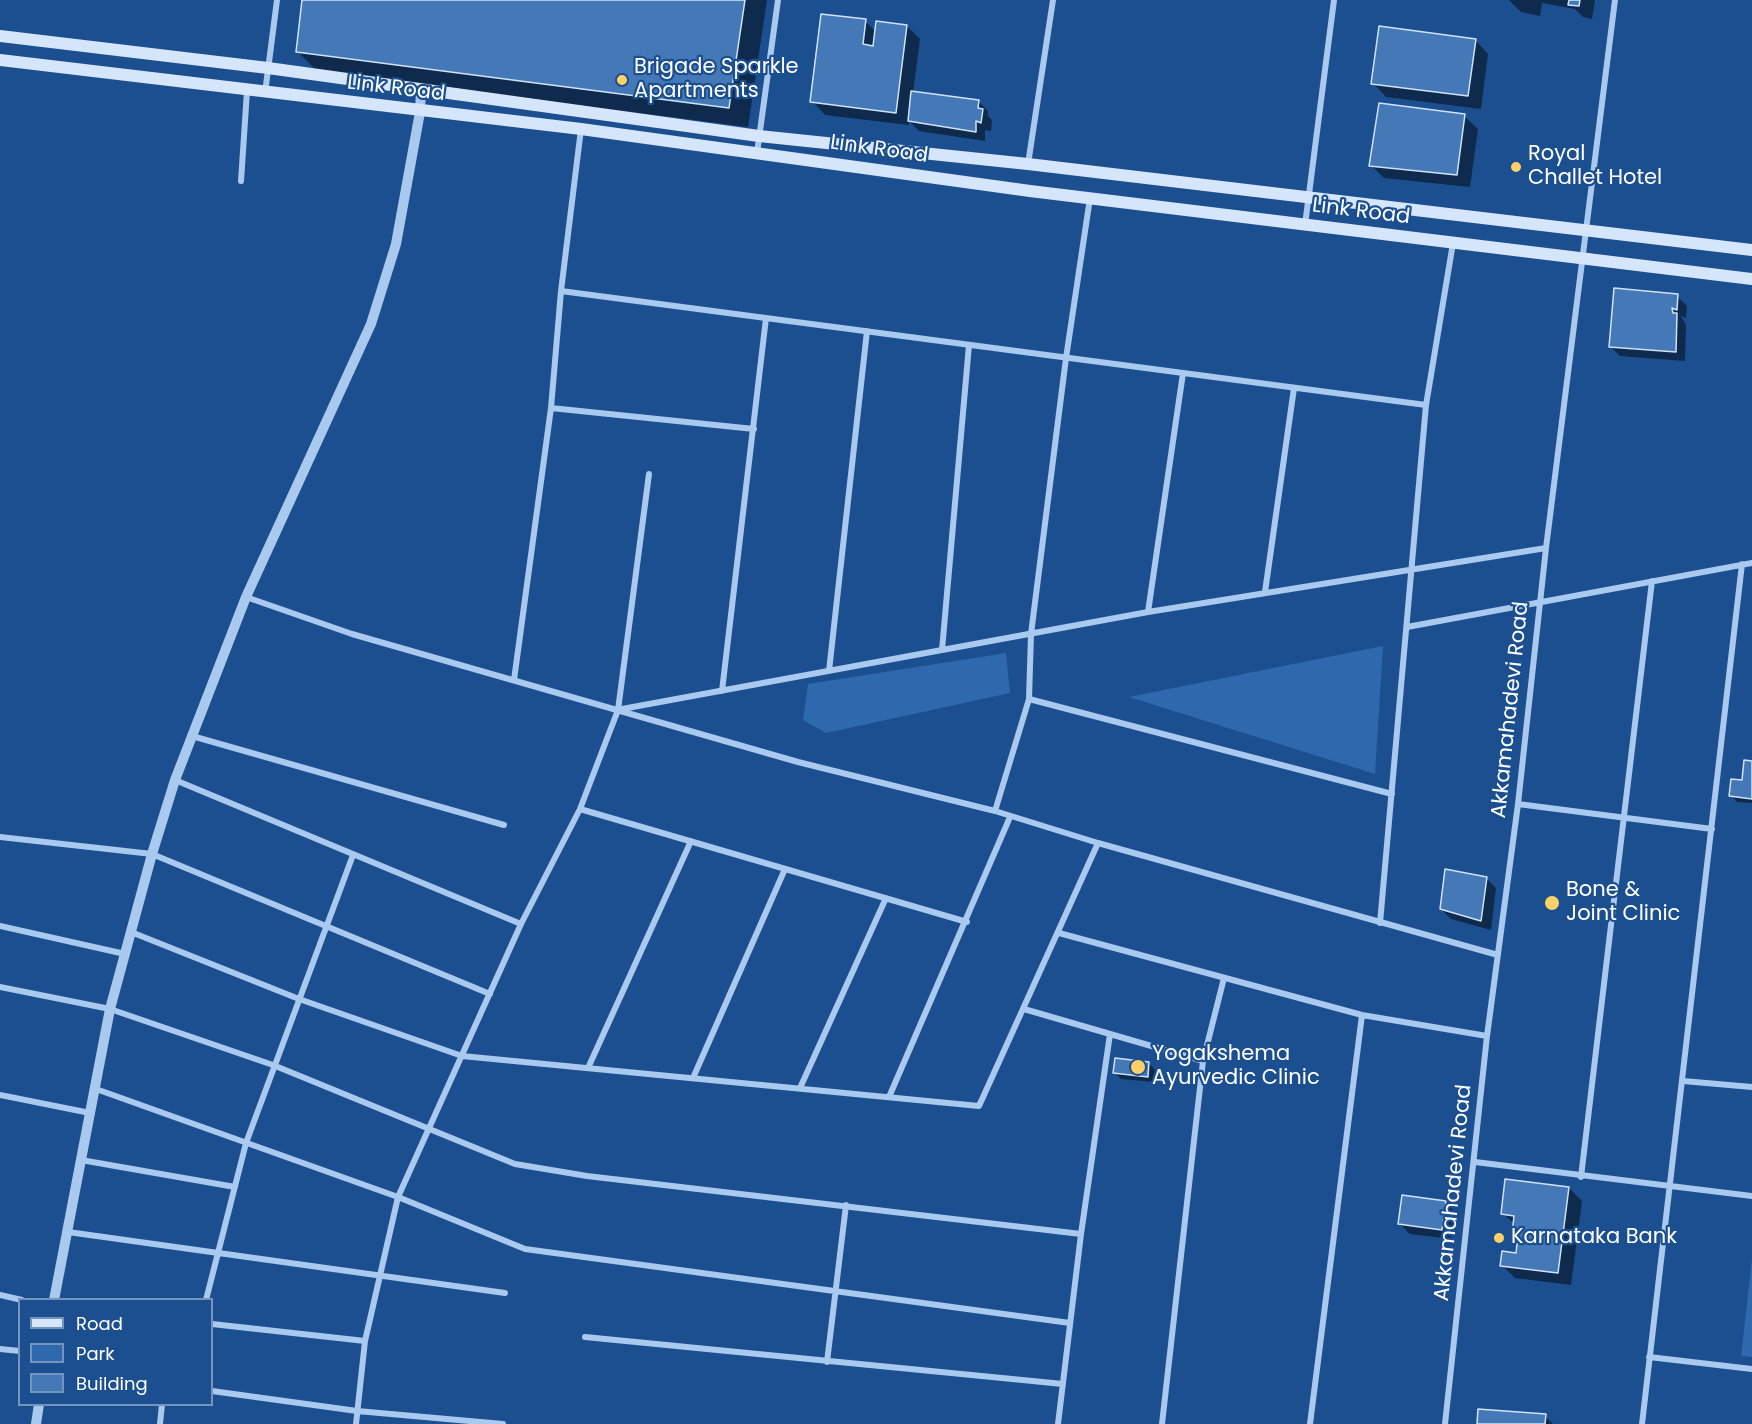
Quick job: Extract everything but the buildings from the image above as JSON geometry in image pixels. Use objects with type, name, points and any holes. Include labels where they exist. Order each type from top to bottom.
[{"type":"main road","points":[[0,36],[268,68],[759,136],[1309,196],[1752,250]]},
{"type":"main road","name":"Link Road","points":[[0,60],[420,112],[581,129],[1305,225],[1752,279]]},
{"type":"street","points":[[264,93],[277,0]]},
{"type":"street","points":[[757,154],[778,0]]},
{"type":"street","points":[[1028,164],[1053,0]]},
{"type":"street","points":[[1305,225],[1334,0]]},
{"type":"street","name":"Akkamahadevi Road","points":[[1445,1424],[1487,1036],[1518,804],[1546,548],[1615,0]]},
{"type":"street","points":[[54,1298],[110,1009],[152,854],[175,780],[246,597],[371,324],[396,244],[420,112],[421,89]]},
{"type":"street","points":[[241,181],[247,91]]},
{"type":"street","points":[[514,680],[551,408],[561,291],[581,129]]},
{"type":"street","points":[[995,811],[1029,699],[1031,633],[1066,358],[1090,197]]},
{"type":"street","points":[[1380,923],[1426,405],[1454,243]]},
{"type":"street","points":[[561,291],[1426,405]]},
{"type":"street","points":[[722,691],[766,318]]},
{"type":"street","points":[[829,671],[867,331]]},
{"type":"street","points":[[942,650],[969,345]]},
{"type":"street","points":[[1148,612],[1183,373]]},
{"type":"street","points":[[1265,592],[1294,388]]},
{"type":"street","points":[[551,408],[754,429]]},
{"type":"street","points":[[356,1424],[365,1341],[398,1197],[521,924],[580,809],[618,710],[649,474]]},
{"type":"street","points":[[618,710],[1148,612],[1546,548]]},
{"type":"street","points":[[1407,627],[1752,562]]},
{"type":"street","points":[[1642,1424],[1742,564]]},
{"type":"street","points":[[1581,1177],[1652,581]]},
{"type":"street","points":[[246,597],[352,633],[798,762],[995,811],[1098,843],[1498,955]]},
{"type":"street","points":[[1029,699],[1392,794]]},
{"type":"street","points":[[192,736],[504,825]]},
{"type":"street","points":[[175,780],[521,924]]},
{"type":"street","points":[[1518,804],[1712,829]]},
{"type":"street","points":[[580,809],[967,922]]},
{"type":"street","points":[[889,1097],[967,922],[1010,817]]},
{"type":"street","points":[[0,837],[152,854],[490,994]]},
{"type":"street","points":[[588,1068],[692,841]]},
{"type":"street","points":[[131,932],[299,999],[462,1056],[980,1106],[1098,843]]},
{"type":"street","points":[[206,1298],[246,1143],[273,1065],[353,855]]},
{"type":"street","points":[[693,1078],[785,869]]},
{"type":"street","points":[[800,1089],[886,898]]},
{"type":"street","points":[[0,926],[125,954]]},
{"type":"street","points":[[1059,933],[1362,1015],[1487,1036]]},
{"type":"street","points":[[1162,1424],[1203,1061],[1224,978]]},
{"type":"street","points":[[0,987],[110,1009],[273,1065],[515,1164],[587,1176],[1081,1234]]},
{"type":"street","points":[[1024,1009],[1203,1061]]},
{"type":"street","points":[[1310,1424],[1362,1015]]},
{"type":"street","points":[[1058,1424],[1081,1234],[1110,1034]]},
{"type":"street","points":[[1683,1081],[1752,1087]]},
{"type":"street","points":[[96,1089],[398,1197],[525,1249],[1070,1323]]},
{"type":"street","points":[[0,1095],[90,1113]]},
{"type":"street","points":[[81,1160],[235,1187]]},
{"type":"street","points":[[1475,1162],[1752,1197]]},
{"type":"street","points":[[827,1362],[846,1205]]},
{"type":"street","points":[[68,1232],[505,1293]]},
{"type":"street","points":[[0,1295],[18,1298]]},
{"type":"street","points":[[213,1324],[365,1341]]},
{"type":"street","points":[[585,1337],[1063,1384]]},
{"type":"street","points":[[0,1349],[18,1351]]},
{"type":"street","points":[[1649,1357],[1752,1369]]},
{"type":"street","points":[[213,1391],[357,1411],[503,1424]]},
{"type":"street","points":[[36,1424],[39,1406]]},
{"type":"street","points":[[160,1424],[162,1406]]},
{"type":"green space","points":[[1383,646],[1375,774],[1129,697]]},
{"type":"green space","points":[[1006,653],[1010,693],[826,733],[803,720],[808,684]]},
{"type":"green space","points":[[1752,1259],[1752,1357],[1741,1356]]},
{"type":"place","name":"Brigade Sparkle Apartments","points":[[622,80]]},
{"type":"place","name":"Royal Challet Hotel","points":[[1516,167]]},
{"type":"place","name":"Bone & Joint Clinic","points":[[1552,903]]},
{"type":"place","name":"Yogakshema Ayurvedic Clinic","points":[[1138,1067]]},
{"type":"place","name":"Karnataka Bank","points":[[1499,1238]]}]
